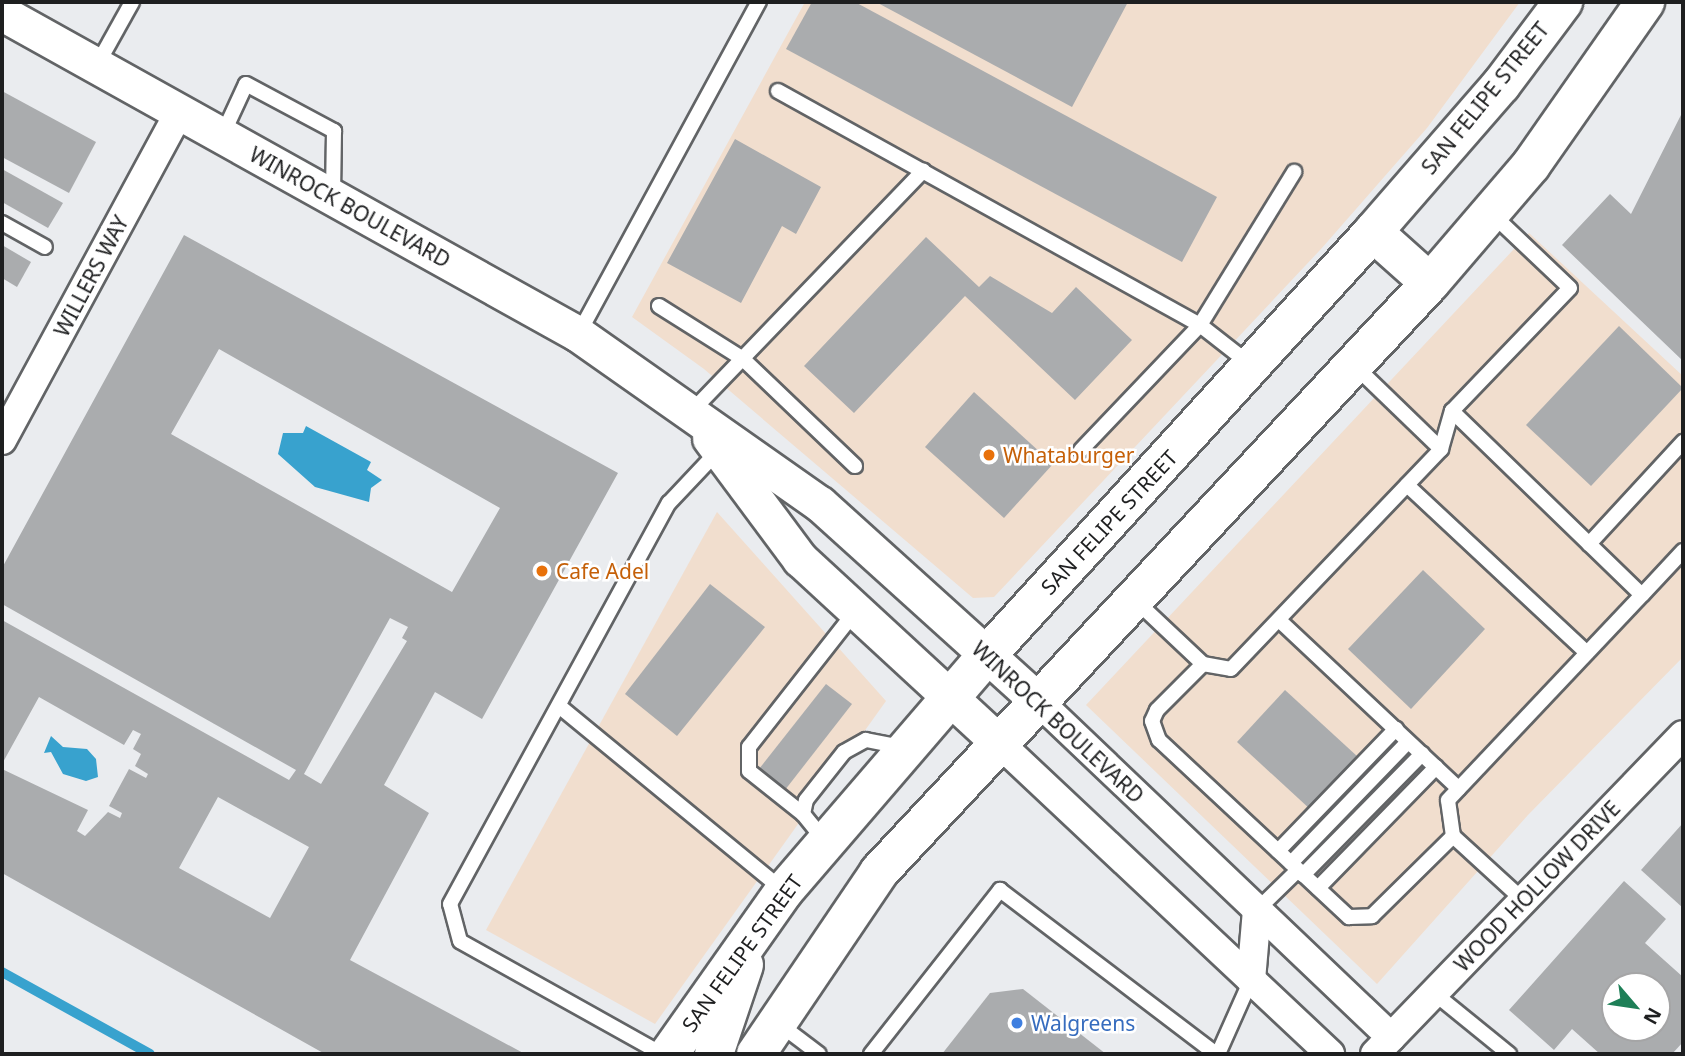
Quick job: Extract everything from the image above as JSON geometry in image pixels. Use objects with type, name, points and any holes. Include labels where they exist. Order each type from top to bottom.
[{"type":"main road","name":"SAN FELIPE STREET","points":[[669,1054],[784,891],[814,828],[906,749],[987,655],[1373,232],[1501,85],[1563,2]]},
{"type":"main road","points":[[756,1054],[879,872],[997,741],[1430,283],[1491,213],[1645,2]]},
{"type":"main road","points":[[1373,232],[1430,283]]},
{"type":"main road","points":[[714,1054],[752,936]]},
{"type":"street","name":"WINROCK BOULEVARD","points":[[2,13],[578,334],[820,504],[1037,700],[1257,910],[1383,1046]]},
{"type":"street","name":"WILLERS WAY","points":[[2,440],[179,112]]},
{"type":"street","name":"WINROCK BOULEVARD","points":[[691,412],[800,559],[1330,1054]]},
{"type":"street","name":"WOOD HOLLOW DRIVE","points":[[1383,1046],[1683,735]]},
{"type":"street","points":[[1251,980],[1257,910]]},
{"type":"lane","points":[[97,66],[132,2]]},
{"type":"lane","points":[[578,334],[759,2]]},
{"type":"lane","points":[[222,136],[246,84],[334,131],[332,196]]},
{"type":"lane","points":[[779,91],[1200,325],[1252,366]]},
{"type":"lane","points":[[691,412],[923,171]]},
{"type":"lane","points":[[1081,450],[1200,325],[1294,172]]},
{"type":"lane","points":[[1133,598],[1203,664],[1231,669],[1280,621],[1441,449],[1452,411],[1570,288],[1491,213]]},
{"type":"lane","points":[[2,223],[45,247]]},
{"type":"lane","points":[[659,306],[743,359],[855,466]]},
{"type":"lane","points":[[1354,364],[1441,449]]},
{"type":"lane","points":[[1452,411],[1642,595]]},
{"type":"lane","points":[[1589,544],[1683,442]]},
{"type":"lane","points":[[662,1054],[460,941],[450,904],[669,503],[719,450]]},
{"type":"lane","points":[[1407,485],[1587,653]]},
{"type":"lane","points":[[1524,900],[1453,836],[1448,800],[1683,551]]},
{"type":"lane","points":[[814,828],[749,771],[749,747],[856,611]]},
{"type":"lane","points":[[1280,621],[1459,789]]},
{"type":"lane","points":[[1203,664],[1152,721],[1159,740],[1349,917],[1371,916],[1453,836]]},
{"type":"lane","points":[[559,706],[784,891]]},
{"type":"lane","points":[[1278,852],[1396,729]]},
{"type":"lane","points":[[1297,869],[1408,741]]},
{"type":"lane","points":[[1257,910],[1297,869],[1422,754]]},
{"type":"lane","points":[[1318,888],[1436,767]]},
{"type":"lane","points":[[871,1054],[1000,890],[1217,1054],[1251,980]]},
{"type":"lane","points":[[1434,993],[1509,1054]]},
{"type":"lane","points":[[777,1022],[819,1054]]},
{"type":"shaded area","points":[[805,2],[1520,2],[1427,128],[1321,249],[994,597],[973,598],[704,369],[632,317]]},
{"type":"shaded area","points":[[1529,233],[1683,376],[1683,657],[1528,815],[1377,984],[1086,705]]},
{"type":"shaded area","points":[[717,512],[886,701],[655,1024],[486,930]]},
{"type":"water","points":[[306,426],[371,462],[367,470],[382,480],[371,488],[369,502],[315,487],[278,454],[283,433],[303,433]]},
{"type":"water","points":[[51,736],[63,747],[87,749],[96,759],[98,777],[86,781],[63,774],[51,752],[44,753]]},
{"type":"building","points":[[812,2],[855,2],[1217,197],[1182,262],[786,49]]},
{"type":"building","points":[[876,2],[1128,2],[1072,107]]},
{"type":"building","points":[[2,91],[96,142],[69,193],[2,157]]},
{"type":"building","points":[[1683,111],[1683,361],[1562,245],[1610,194],[1631,214]]},
{"type":"building","points":[[735,139],[821,187],[796,234],[782,226],[741,303],[667,263]]},
{"type":"building","points":[[2,169],[63,203],[48,228],[2,202]]},
{"type":"building","points":[[184,235],[618,473],[482,719],[435,692],[384,785],[429,813],[350,960],[525,1054],[325,1054],[2,873],[2,769],[88,810],[77,831],[85,836],[108,812],[120,818],[122,813],[109,806],[129,769],[146,778],[148,774],[135,766],[141,754],[133,749],[141,734],[133,730],[124,745],[39,697],[2,764],[2,620],[289,780],[296,770],[2,604],[2,568]],"holes":[[[219,349],[500,508],[452,592],[171,434]],[[390,618],[408,627],[402,638],[407,641],[321,784],[304,774]],[[218,797],[309,847],[270,918],[179,868]]]},
{"type":"building","points":[[926,237],[979,287],[990,276],[1052,313],[1076,287],[1132,340],[1075,400],[965,296],[854,413],[804,366]]},
{"type":"building","points":[[2,245],[31,262],[17,287],[2,278]]},
{"type":"building","points":[[1619,326],[1683,388],[1591,486],[1526,425]]},
{"type":"building","name":"Whataburger","points":[[974,392],[1053,464],[1004,518],[925,447]]},
{"type":"building","points":[[1423,570],[1485,629],[1411,709],[1348,649]]},
{"type":"building","points":[[710,584],[765,627],[677,736],[625,694]]},
{"type":"building","points":[[826,684],[852,704],[785,790],[759,769]]},
{"type":"building","points":[[1285,690],[1358,757],[1311,810],[1237,742]]},
{"type":"building","points":[[1683,823],[1683,908],[1641,870]]},
{"type":"building","points":[[1624,881],[1666,919],[1645,943],[1683,977],[1683,1042],[1672,1054],[1600,1054],[1572,1029],[1554,1050],[1509,1010]]},
{"type":"building","name":"Walgreens","points":[[1023,989],[1106,1054],[942,1054],[990,993]]},
{"type":"waterway","points":[[2,972],[150,1054]]},
{"type":"place","name":"Whataburger","points":[[989,455]]},
{"type":"place","name":"Cafe Adel","points":[[542,571]]},
{"type":"place","name":"Walgreens","points":[[1017,1023]]}]
